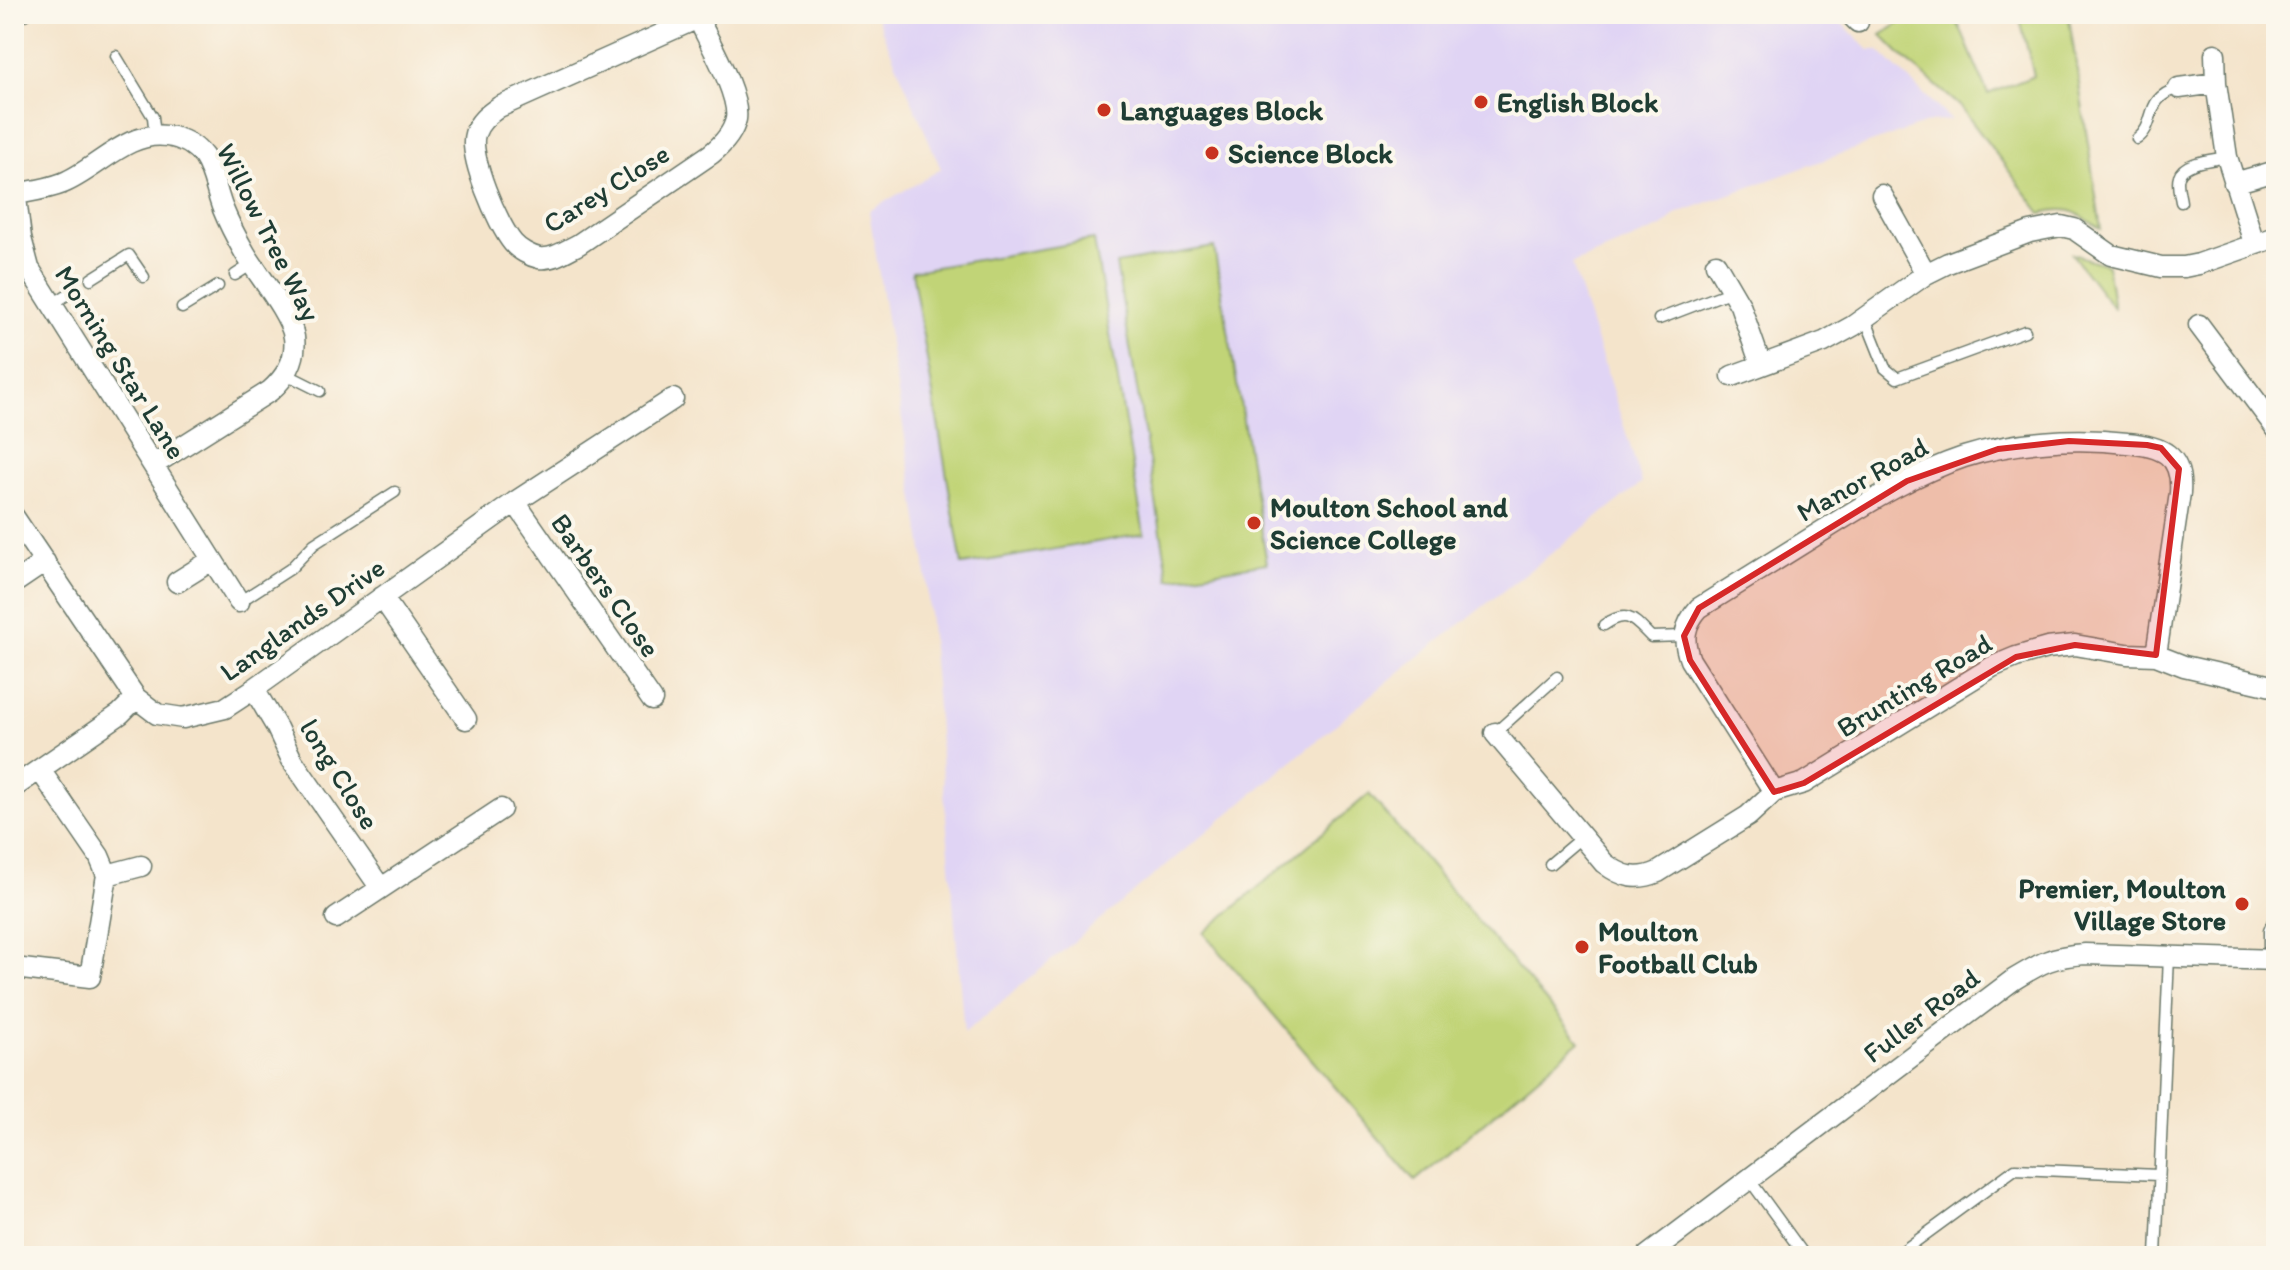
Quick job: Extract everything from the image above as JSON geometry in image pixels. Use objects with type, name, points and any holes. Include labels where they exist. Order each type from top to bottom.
[{"type":"street","name":"Carey Close","points":[[697,16],[732,91],[736,107],[736,119],[724,142],[711,154],[559,255],[542,259],[514,245],[504,230],[476,164],[473,145],[475,131],[483,118],[499,107],[697,16]]},
{"type":"street","points":[[2215,54],[2227,157],[2254,243]]},
{"type":"street","points":[[2179,88],[2216,83]]},
{"type":"street","points":[[15,188],[49,188],[64,183],[128,144],[155,136]]},
{"type":"street","name":"Willow Tree Way","points":[[155,136],[181,140],[201,154],[212,174],[244,270],[287,319],[293,332],[294,351],[286,374]]},
{"type":"street","points":[[2234,183],[2276,171]]},
{"type":"street","name":"Morning Star Lane","points":[[15,188],[24,254],[29,268],[239,602]]},
{"type":"street","points":[[1882,195],[1926,274]]},
{"type":"street","points":[[1732,376],[1824,342],[1865,318],[1926,274],[2030,232],[2061,226],[2074,229],[2111,255],[2161,267],[2199,264],[2276,237]]},
{"type":"street","points":[[1716,264],[1740,305],[1761,365]]},
{"type":"street","points":[[2199,325],[2276,428]]},
{"type":"street","points":[[153,465],[270,391],[286,374]]},
{"type":"street","name":"Langlands Drive","points":[[14,517],[136,698],[157,714],[183,718],[225,708],[515,502],[673,399]]},
{"type":"street","name":"Manor Road","points":[[1684,636],[1691,617],[1699,608],[1907,481],[1953,461],[1998,449],[2069,441],[2110,441],[2161,448],[2179,469],[2180,493],[2156,655]]},
{"type":"street","name":"Barbers Close","points":[[515,502],[652,700]]},
{"type":"street","points":[[177,582],[212,560]]},
{"type":"street","points":[[14,583],[45,562]]},
{"type":"street","points":[[382,597],[466,719]]},
{"type":"street","points":[[1495,733],[1604,863],[1617,873],[1631,878],[1647,877],[1748,816],[1774,792],[1690,660],[1684,636]]},
{"type":"street","name":"Brunting Road","points":[[1774,792],[1804,783],[1992,667],[2047,648],[2075,645],[2127,654],[2156,655],[2184,666],[2276,687]]},
{"type":"street","name":"long Close","points":[[254,689],[292,760],[380,887]]},
{"type":"street","points":[[14,787],[120,714],[136,698]]},
{"type":"street","points":[[14,968],[90,977],[107,875],[99,856],[40,770]]},
{"type":"street","points":[[336,918],[501,809]]},
{"type":"street","points":[[107,875],[141,866]]},
{"type":"street","name":"Fuller Road","points":[[1647,1256],[2001,989],[2041,963],[2061,955],[2085,954],[2272,960]]},
{"type":"lane","points":[[14,21],[26,14]]},
{"type":"lane","points":[[116,56],[153,117],[155,136]]},
{"type":"lane","points":[[2137,139],[2144,134],[2153,105],[2166,92],[2179,88]]},
{"type":"lane","points":[[2181,202],[2178,178],[2181,171],[2227,157]]},
{"type":"lane","points":[[91,279],[129,255],[144,277]]},
{"type":"lane","points":[[182,308],[218,286]]},
{"type":"lane","points":[[51,305],[73,291]]},
{"type":"lane","points":[[1659,319],[1732,291]]},
{"type":"lane","points":[[1865,318],[1885,368],[1897,378],[2025,331]]},
{"type":"lane","points":[[286,374],[320,391]]},
{"type":"lane","points":[[239,602],[290,569],[314,544],[395,492]]},
{"type":"lane","points":[[1604,625],[1618,615],[1627,616],[1651,637],[1684,636]]},
{"type":"lane","points":[[1495,733],[1557,677]]},
{"type":"lane","points":[[1550,864],[1582,837]]},
{"type":"lane","points":[[2272,960],[2269,931],[2276,914]]},
{"type":"lane","points":[[2156,1256],[2169,956]]},
{"type":"lane","points":[[1896,1256],[2015,1169],[2158,1175]]},
{"type":"lane","points":[[1749,1179],[1805,1256]]},
{"type":"highlighted area","points":[[2069,441],[2161,448],[2179,469],[2156,655],[2075,645],[2016,657],[1804,783],[1774,792],[1690,660],[1684,636],[1699,608],[1907,481],[1998,449]]},
{"type":"shaded area","name":"Moulton School and Science College","points":[[875,14],[1832,14],[1869,50],[1878,50],[1951,120],[1929,122],[1675,214],[1664,226],[1572,264],[1642,483],[1404,668],[964,1033],[925,563],[869,211],[941,169]]},
{"type":"green space","points":[[1914,14],[1954,14],[1988,94],[2034,76],[2019,15],[2069,18],[2101,229],[2067,210],[2041,213],[1959,105],[1881,35]]},
{"type":"green space","points":[[1094,240],[1144,534],[962,565],[912,271]]},
{"type":"green space","points":[[1214,247],[1267,563],[1169,579],[1116,264]]},
{"type":"green space","points":[[2072,254],[2107,265],[2114,309]]},
{"type":"green space","points":[[1369,794],[1580,1041],[1415,1181],[1204,933]]},
{"type":"place","name":"English Block","points":[[1481,102]]},
{"type":"place","name":"Languages Block","points":[[1104,110]]},
{"type":"place","name":"Science Block","points":[[1212,153]]},
{"type":"place","name":"Moulton School and Science College","points":[[1254,523]]},
{"type":"place","name":"Premier, Moulton Village Store","points":[[2242,904]]},
{"type":"place","name":"Moulton Football Club","points":[[1582,947]]}]
